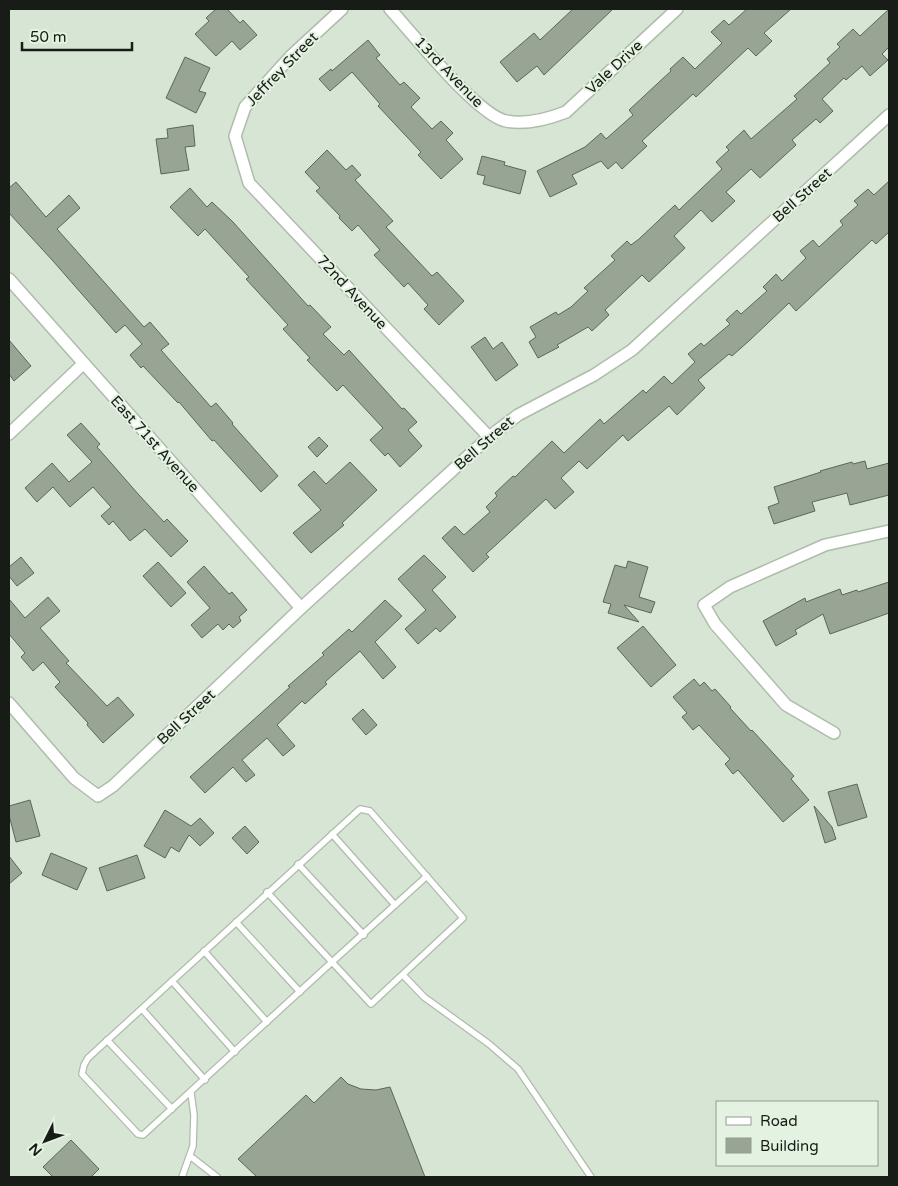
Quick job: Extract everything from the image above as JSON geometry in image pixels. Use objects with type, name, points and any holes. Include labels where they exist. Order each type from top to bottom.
[{"type":"street","name":"Jeffrey Street","points":[[235,136],[245,107],[291,56],[342,9]]},
{"type":"street","name":"13rd Avenue","points":[[390,9],[451,77],[483,109],[505,121],[546,120]]},
{"type":"street","name":"Vale Drive","points":[[546,120],[566,112],[677,9]]},
{"type":"street","name":"Bell Street","points":[[9,703],[74,778],[98,796],[113,786],[301,608],[489,437],[518,415],[594,375],[632,350],[889,115]]},
{"type":"street","name":"72nd Avenue","points":[[235,136],[249,183],[489,437]]},
{"type":"street","name":"East 71st Avenue","points":[[9,279],[301,608]]},
{"type":"street","points":[[9,434],[83,364]]},
{"type":"street","points":[[834,733],[786,705],[715,624],[704,605],[730,587],[825,545],[889,531]]},
{"type":"lane","points":[[268,892],[332,962],[371,1004],[463,918],[427,876],[370,811],[360,808],[298,864],[88,1058],[82,1074],[138,1134],[144,1135],[332,962],[364,935],[427,876]]},
{"type":"lane","points":[[332,834],[395,905]]},
{"type":"lane","points":[[298,864],[364,935]]},
{"type":"lane","points":[[236,922],[300,992]]},
{"type":"lane","points":[[204,951],[267,1022]]},
{"type":"lane","points":[[403,975],[424,997],[489,1044],[518,1069],[591,1177]]},
{"type":"lane","points":[[172,981],[235,1052]]},
{"type":"lane","points":[[142,1009],[205,1080]]},
{"type":"lane","points":[[107,1040],[172,1110]]},
{"type":"lane","points":[[182,1177],[193,1146],[194,1115],[191,1093]]},
{"type":"lane","points":[[190,1156],[217,1177]]},
{"type":"building","points":[[216,9],[227,9],[240,23],[243,20],[257,35],[240,50],[232,41],[216,56],[195,34],[209,21],[206,18]]},
{"type":"building","points":[[573,9],[613,9],[544,75],[537,66],[517,82],[500,62],[534,33],[540,40]]},
{"type":"building","points":[[747,9],[791,9],[764,33],[772,41],[756,56],[748,48],[696,97],[693,94],[642,141],[647,146],[622,169],[616,162],[608,169],[601,161],[572,175],[577,184],[550,197],[537,171],[585,147],[601,133],[606,139],[633,115],[629,110],[671,71],[670,69],[683,57],[695,69],[722,43],[711,32],[724,20],[729,25]]},
{"type":"building","points":[[889,9],[889,47],[882,54],[888,60],[870,76],[862,66],[846,80],[844,78],[822,99],[833,111],[820,123],[816,119],[792,140],[796,145],[760,178],[751,169],[726,192],[735,201],[712,222],[701,210],[674,236],[685,248],[649,282],[642,275],[605,310],[609,315],[592,331],[588,327],[557,345],[559,347],[538,358],[529,342],[536,337],[530,327],[556,312],[558,315],[571,307],[588,291],[584,288],[615,260],[611,256],[627,241],[631,245],[639,239],[675,205],[679,210],[722,169],[716,162],[729,150],[726,147],[744,130],[751,139],[797,99],[794,96],[830,63],[827,59],[840,47],[837,44],[853,29],[860,36]]},
{"type":"building","points":[[368,40],[380,55],[376,58],[400,85],[404,82],[420,98],[411,107],[432,129],[441,121],[453,133],[446,140],[463,159],[441,179],[418,155],[421,152],[378,106],[380,104],[352,72],[330,91],[319,79],[331,69],[332,71]]},
{"type":"building","points":[[185,57],[210,68],[199,91],[206,93],[196,113],[166,98]]},
{"type":"building","points":[[193,125],[195,146],[185,147],[189,170],[161,174],[156,139],[168,138],[167,129]]},
{"type":"building","points":[[327,150],[346,170],[352,165],[361,175],[355,180],[393,221],[386,227],[432,276],[437,272],[464,301],[439,325],[424,309],[428,305],[408,283],[404,287],[374,255],[380,250],[358,225],[352,231],[316,191],[320,188],[305,172]]},
{"type":"building","points":[[482,156],[505,162],[504,165],[526,171],[520,194],[483,184],[485,176],[477,174]]},
{"type":"building","points":[[889,181],[889,232],[876,244],[872,240],[796,311],[789,303],[732,356],[729,354],[698,380],[705,388],[677,415],[669,406],[628,441],[623,435],[587,469],[579,461],[561,478],[574,492],[555,509],[546,499],[486,554],[489,557],[473,572],[442,538],[455,526],[464,535],[490,512],[486,507],[497,496],[495,493],[513,476],[515,477],[552,441],[564,453],[600,419],[604,424],[643,390],[646,393],[664,376],[672,384],[695,362],[688,354],[701,343],[704,346],[730,324],[726,320],[737,310],[741,314],[767,291],[763,287],[776,274],[782,281],[806,258],[800,251],[813,240],[819,247],[843,225],[840,221],[858,205],[854,201],[868,189],[874,195]]},
{"type":"building","points":[[16,182],[46,217],[69,195],[80,208],[57,229],[144,327],[150,322],[169,344],[161,350],[211,407],[216,403],[278,476],[261,492],[214,440],[212,441],[179,402],[143,366],[141,368],[130,355],[142,344],[125,325],[116,333],[9,213],[9,188]]},
{"type":"building","points":[[190,188],[207,207],[212,202],[233,222],[308,306],[310,305],[331,327],[323,334],[344,355],[349,350],[402,409],[404,408],[417,422],[408,430],[422,446],[400,467],[388,453],[385,456],[370,440],[383,428],[343,385],[337,391],[307,360],[310,358],[283,329],[288,325],[246,279],[249,277],[205,229],[198,236],[170,207]]},
{"type":"building","points":[[485,337],[493,349],[502,342],[518,365],[496,381],[471,347]]},
{"type":"building","points":[[9,340],[31,366],[14,381],[9,374]]},
{"type":"building","points":[[81,423],[100,444],[97,447],[139,495],[164,522],[167,519],[188,541],[171,557],[145,529],[130,541],[113,521],[109,525],[101,516],[111,507],[93,487],[70,507],[53,487],[37,502],[25,488],[52,463],[69,482],[92,462],[67,435]]},
{"type":"building","points":[[319,437],[328,446],[317,457],[308,447]]},
{"type":"building","points":[[865,461],[867,469],[889,463],[889,495],[850,505],[847,493],[812,502],[815,511],[774,524],[768,507],[779,503],[774,487],[820,471],[852,462],[853,464]]},
{"type":"building","points":[[350,462],[377,490],[342,523],[344,525],[311,553],[293,533],[321,510],[298,485],[314,471],[326,484]]},
{"type":"building","points":[[424,555],[446,577],[432,590],[456,617],[440,632],[436,628],[418,644],[405,629],[426,610],[398,579]]},
{"type":"building","points":[[21,557],[34,573],[17,586],[9,576],[9,567]]},
{"type":"building","points":[[628,561],[648,567],[639,597],[655,602],[651,613],[624,605],[639,622],[608,613],[611,604],[603,602],[615,565],[626,568]]},
{"type":"building","points":[[158,562],[186,593],[171,607],[143,576]]},
{"type":"building","points":[[204,566],[229,594],[232,592],[247,610],[239,617],[241,621],[233,628],[229,624],[223,630],[218,624],[202,638],[191,625],[210,608],[187,582]]},
{"type":"building","points":[[889,582],[889,613],[830,634],[823,614],[795,630],[797,634],[776,646],[763,621],[805,598],[806,602],[840,589],[842,595]]},
{"type":"building","points":[[48,597],[60,611],[40,628],[69,661],[66,663],[107,706],[118,697],[134,715],[103,743],[87,725],[88,723],[55,687],[60,682],[43,662],[33,671],[21,657],[25,653],[9,634],[9,599],[25,618]]},
{"type":"building","points":[[385,600],[402,616],[375,642],[396,667],[383,679],[360,651],[325,682],[327,684],[305,704],[302,701],[277,725],[295,746],[283,756],[267,738],[242,760],[255,775],[246,782],[233,767],[205,793],[190,777],[290,687],[288,686],[324,655],[322,653],[349,629],[352,632]]},
{"type":"building","points":[[643,626],[676,665],[651,687],[617,648]]},
{"type":"building","points":[[694,679],[700,686],[704,682],[712,691],[715,689],[730,708],[794,776],[791,779],[809,800],[783,822],[738,770],[733,774],[725,764],[730,759],[699,725],[693,730],[682,717],[687,713],[673,697]]},
{"type":"building","points":[[363,709],[377,725],[366,735],[352,719]]},
{"type":"building","points":[[857,784],[867,817],[838,826],[828,792]]},
{"type":"building","points":[[30,800],[40,836],[16,842],[9,815],[9,806]]},
{"type":"building","points":[[814,806],[832,827],[836,839],[825,843]]},
{"type":"building","points":[[165,810],[191,826],[200,818],[214,833],[200,846],[189,835],[179,852],[171,847],[165,858],[144,846]]},
{"type":"building","points":[[245,826],[259,842],[247,854],[232,838]]},
{"type":"building","points":[[51,853],[87,868],[77,890],[42,875]]},
{"type":"building","points":[[137,855],[145,878],[107,891],[99,868]]},
{"type":"building","points":[[9,856],[22,873],[9,884]]},
{"type":"building","points":[[341,1077],[348,1084],[361,1089],[376,1090],[390,1087],[425,1177],[257,1177],[238,1159],[306,1095],[314,1103]]},
{"type":"building","points":[[71,1140],[99,1169],[91,1177],[53,1177],[43,1167]]}]
